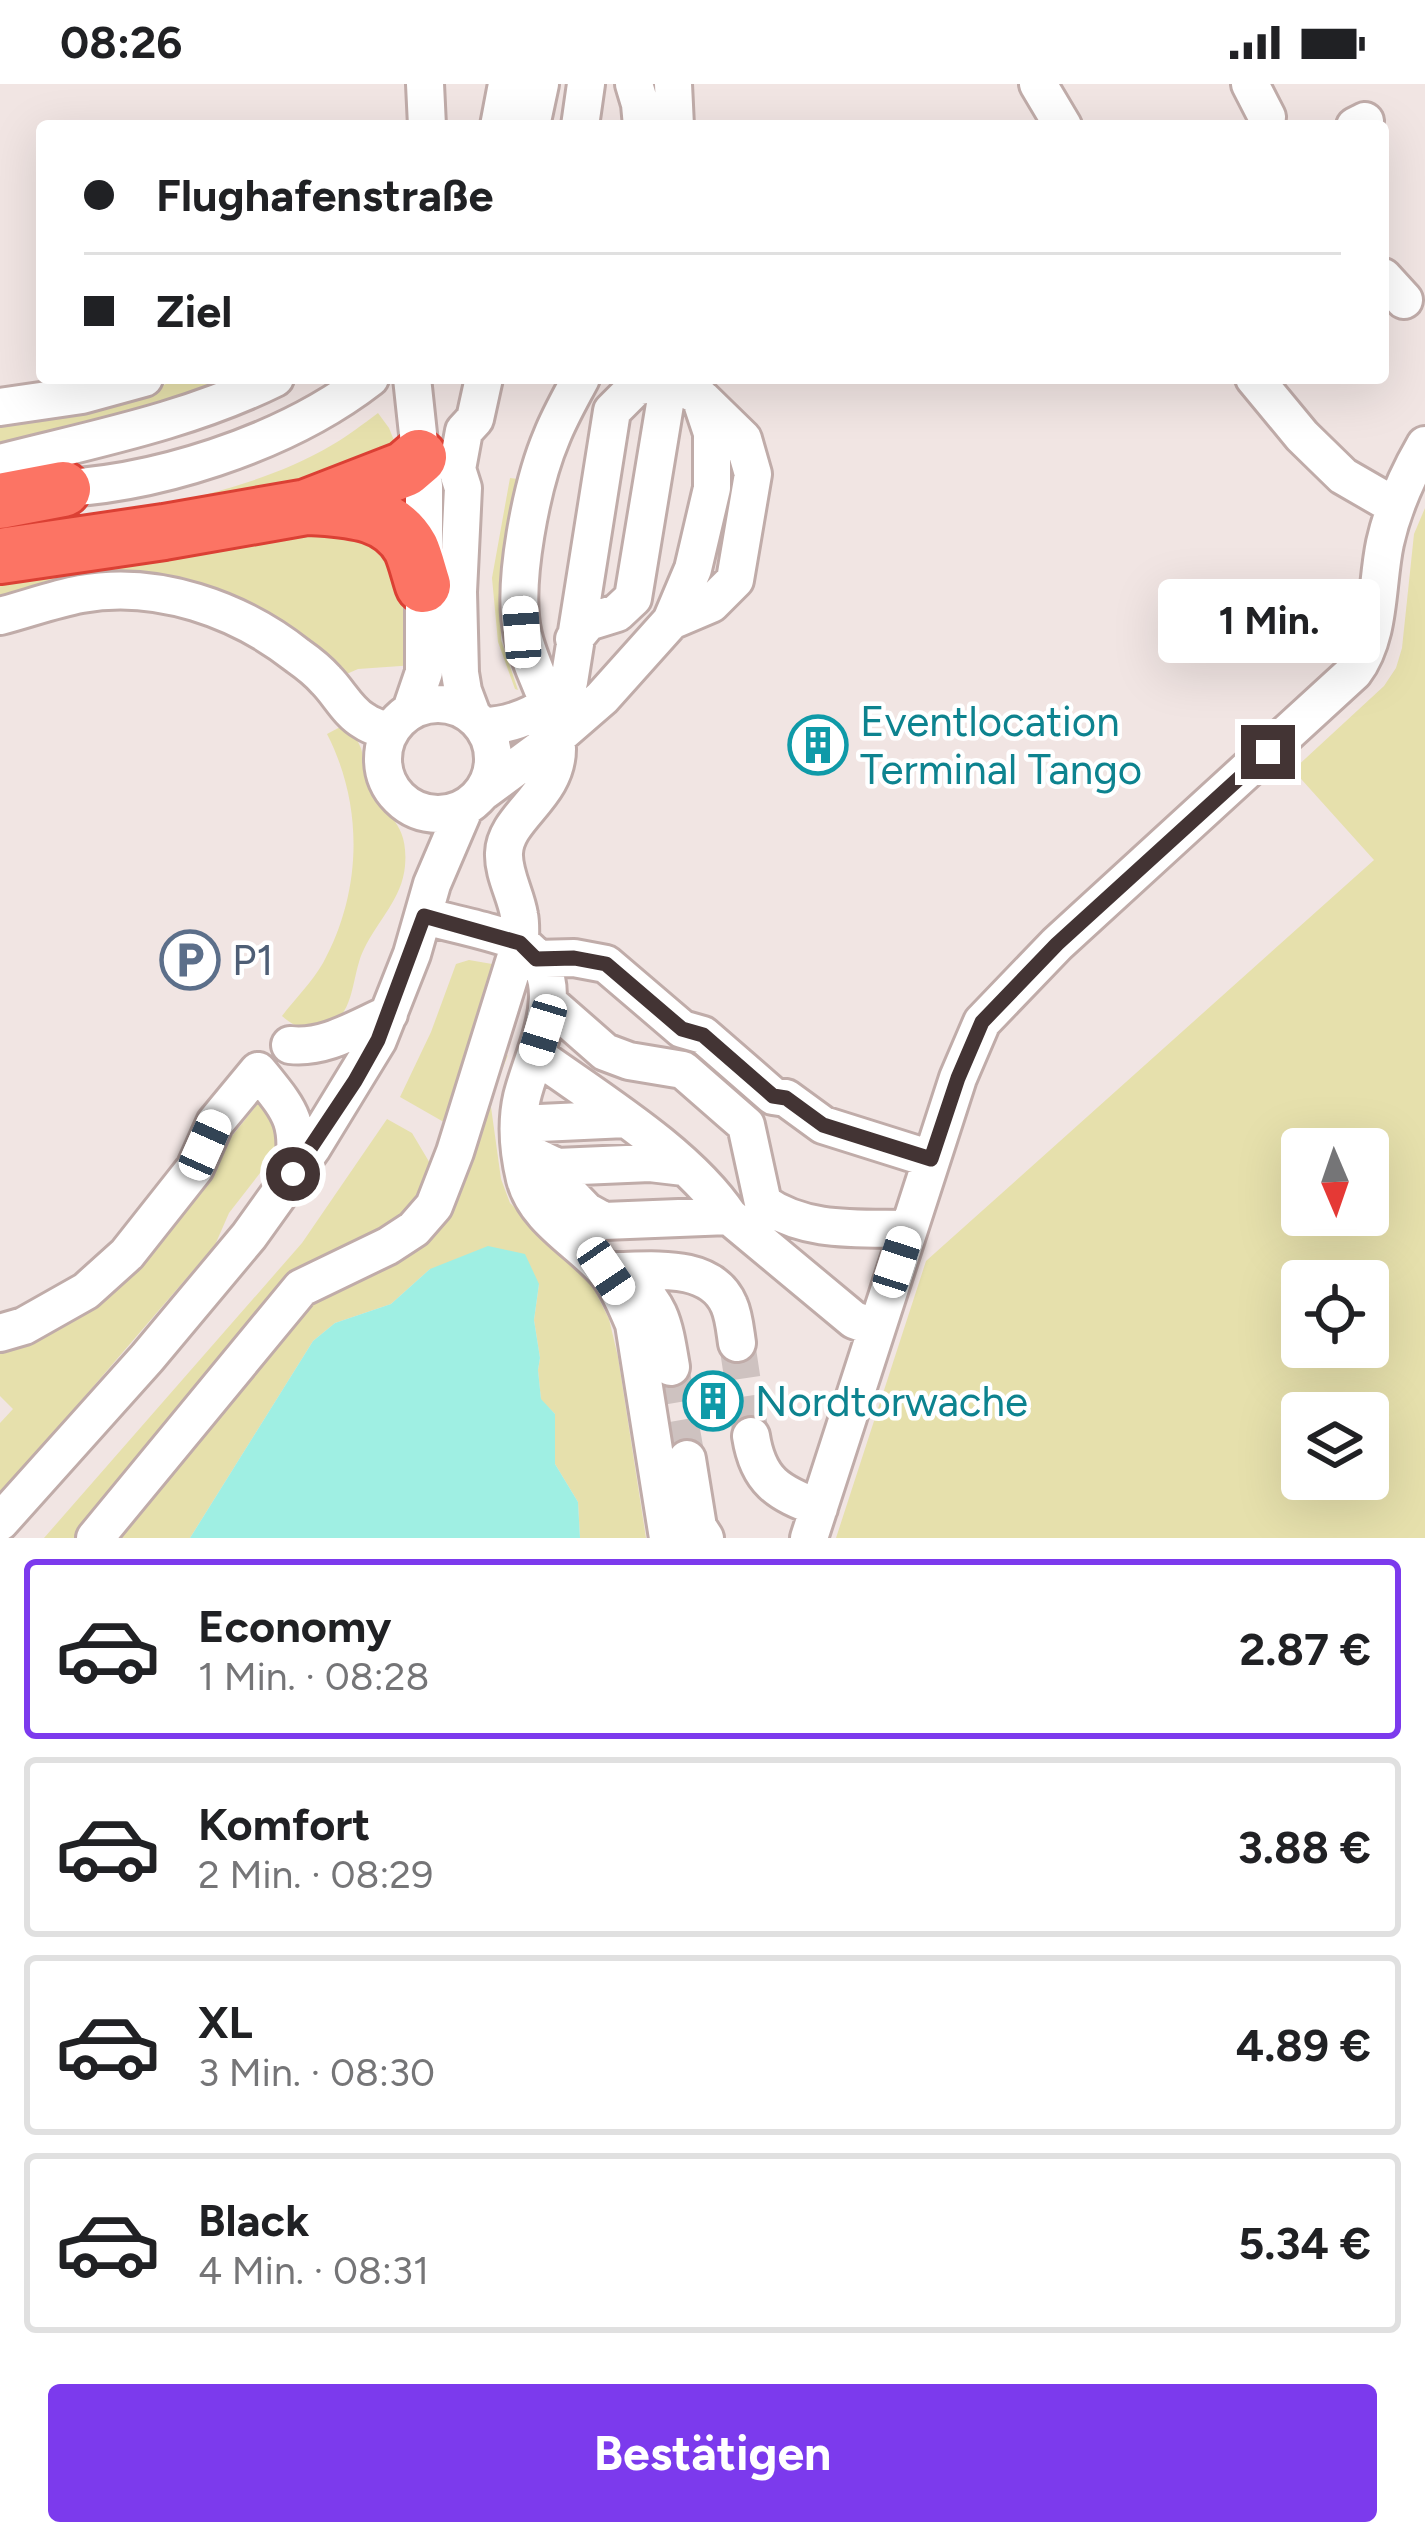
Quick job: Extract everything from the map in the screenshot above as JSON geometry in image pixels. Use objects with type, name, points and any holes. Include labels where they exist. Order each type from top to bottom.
[{"type":"highway","points":[[0,556],[307,507],[405,469],[418,432]]},
{"type":"highway","points":[[0,501],[63,488]]},
{"type":"highway","points":[[307,507],[375,515],[396,530],[441,588]]},
{"type":"street","points":[[425,84],[428,120]]},
{"type":"street","points":[[500,120],[507,84]]},
{"type":"street","points":[[532,120],[540,84]]},
{"type":"street","points":[[581,120],[586,84]]},
{"type":"street","points":[[634,84],[641,120]]},
{"type":"street","points":[[674,84],[675,120]]},
{"type":"street","points":[[1038,84],[1059,120]]},
{"type":"street","points":[[1250,84],[1267,117]]},
{"type":"street","points":[[0,407],[122,384]]},
{"type":"street","points":[[0,463],[181,416],[262,384]]},
{"type":"street","points":[[0,489],[63,488],[181,467],[253,444],[320,413],[361,384]]},
{"type":"street","points":[[0,1522],[249,1236],[336,1109],[378,1040],[428,900],[494,765],[490,738],[463,692],[441,588],[418,432],[390,384]]},
{"type":"street","points":[[483,384],[475,419],[464,431],[458,469],[463,488],[424,673],[384,745],[384,770],[404,803],[428,900],[528,951],[606,964],[682,1029],[703,1035],[773,1096],[786,1098],[823,1125],[931,1159]]},
{"type":"street","points":[[578,384],[551,436],[538,479],[519,594],[522,632],[553,721],[555,768],[543,794],[509,834],[504,852],[528,951],[544,974],[548,1002],[522,1098],[526,1182],[536,1205],[647,1293],[659,1312],[671,1367]]},
{"type":"street","points":[[1259,384],[1301,436],[1343,476],[1395,506]]},
{"type":"street","points":[[553,721],[569,682],[612,411],[636,387],[688,385]]},
{"type":"street","points":[[404,803],[428,813],[453,812],[474,799],[553,721],[602,698],[670,621],[693,569],[712,488],[712,434],[688,385]]},
{"type":"street","points":[[574,640],[588,622],[617,613],[633,598],[688,385]]},
{"type":"street","points":[[752,1436],[754,1455],[764,1475],[814,1523],[958,1078],[982,1022],[1057,944],[1331,695],[1365,658],[1384,545],[1395,506],[1425,445]]},
{"type":"street","points":[[0,616],[81,594],[151,592],[193,601],[261,631],[296,653],[360,719],[400,721],[442,703],[501,726],[553,721]]},
{"type":"street","points":[[95,1538],[301,1288],[388,1246],[414,1229],[434,1206],[528,951]]},
{"type":"street","points":[[548,1002],[605,1052],[683,1070],[746,1125],[763,1203],[781,1216],[829,1228],[908,1229]]},
{"type":"street","points":[[336,1109],[328,1081],[280,1038],[304,1047],[389,1014]]},
{"type":"street","points":[[536,1055],[684,1167],[714,1193],[729,1216],[854,1320],[876,1328]]},
{"type":"street","points":[[252,1066],[336,1109]]},
{"type":"street","points":[[252,1066],[293,1121],[298,1138],[293,1174]]},
{"type":"street","points":[[0,1333],[24,1326],[86,1291],[127,1254],[195,1168],[214,1123],[252,1066]]},
{"type":"street","points":[[525,1142],[540,1123],[626,1119]]},
{"type":"street","points":[[525,1142],[557,1167],[650,1163],[684,1167]]},
{"type":"street","points":[[525,1142],[586,1211],[604,1221],[729,1216]]},
{"type":"street","points":[[615,1272],[661,1270],[710,1281],[730,1305],[737,1342]]},
{"type":"street","points":[[615,1272],[634,1324],[668,1538]]},
{"type":"street","points":[[687,1459],[698,1527],[705,1538]]},
{"type":"shaded area","points":[[228,384],[0,451],[0,421],[114,402],[158,388]]},
{"type":"shaded area","points":[[378,413],[397,448],[306,490],[164,505],[292,465]]},
{"type":"shaded area","points":[[510,478],[518,479],[502,592],[501,640],[518,690],[498,642],[492,578]]},
{"type":"shaded area","points":[[1425,508],[1425,1538],[836,1538],[926,1261],[1374,860],[1293,770],[1384,686],[1402,648],[1414,534]]},
{"type":"shaded area","points":[[350,527],[402,561],[415,665],[358,669],[342,676],[229,602],[0,606],[0,575]]},
{"type":"shaded area","points":[[344,725],[360,747],[375,795],[399,828],[405,866],[394,899],[364,949],[342,1015],[324,1027],[306,1029],[282,1016],[323,963],[336,936],[351,878],[352,819],[339,762],[327,734]]},
{"type":"shaded area","points":[[469,960],[498,965],[449,1125],[400,1097],[456,964]]},
{"type":"shaded area","points":[[508,1055],[491,1107],[501,1179],[510,1203],[589,1279],[609,1319],[646,1538],[580,1538],[578,1502],[555,1464],[555,1414],[541,1400],[534,1320],[539,1284],[430,1269],[391,1304],[335,1323],[313,1341],[190,1538],[114,1538],[297,1310],[394,1257],[493,1067]]},
{"type":"shaded area","points":[[264,1096],[278,1107],[281,1146],[229,1213],[215,1245],[0,1495],[0,1423],[13,1409],[0,1396],[0,1345],[130,1264]]},
{"type":"shaded area","points":[[387,1119],[412,1133],[434,1170],[408,1217],[290,1279],[82,1538],[44,1538],[302,1243]]},
{"type":"water","points":[[488,1246],[525,1254],[539,1284],[534,1320],[541,1399],[555,1414],[555,1464],[578,1502],[580,1538],[190,1538],[313,1341],[335,1323],[391,1304],[430,1269]]},
{"type":"tunnel","points":[[737,1343],[751,1436]]},
{"type":"tunnel","points":[[671,1367],[687,1459]]},
{"type":"place","name":"Eventlocation Terminal Tango","points":[[818,745]]},
{"type":"place","name":"P1","points":[[190,960]]},
{"type":"place","name":"Nordtorwache","points":[[713,1401]]},
{"type":"route","points":[[293,1174],[378,1040],[424,916],[520,943],[536,959],[574,958],[606,964],[682,1029],[703,1035],[773,1096],[786,1098],[823,1125],[931,1159],[982,1022],[1057,944],[1268,752]]}]
